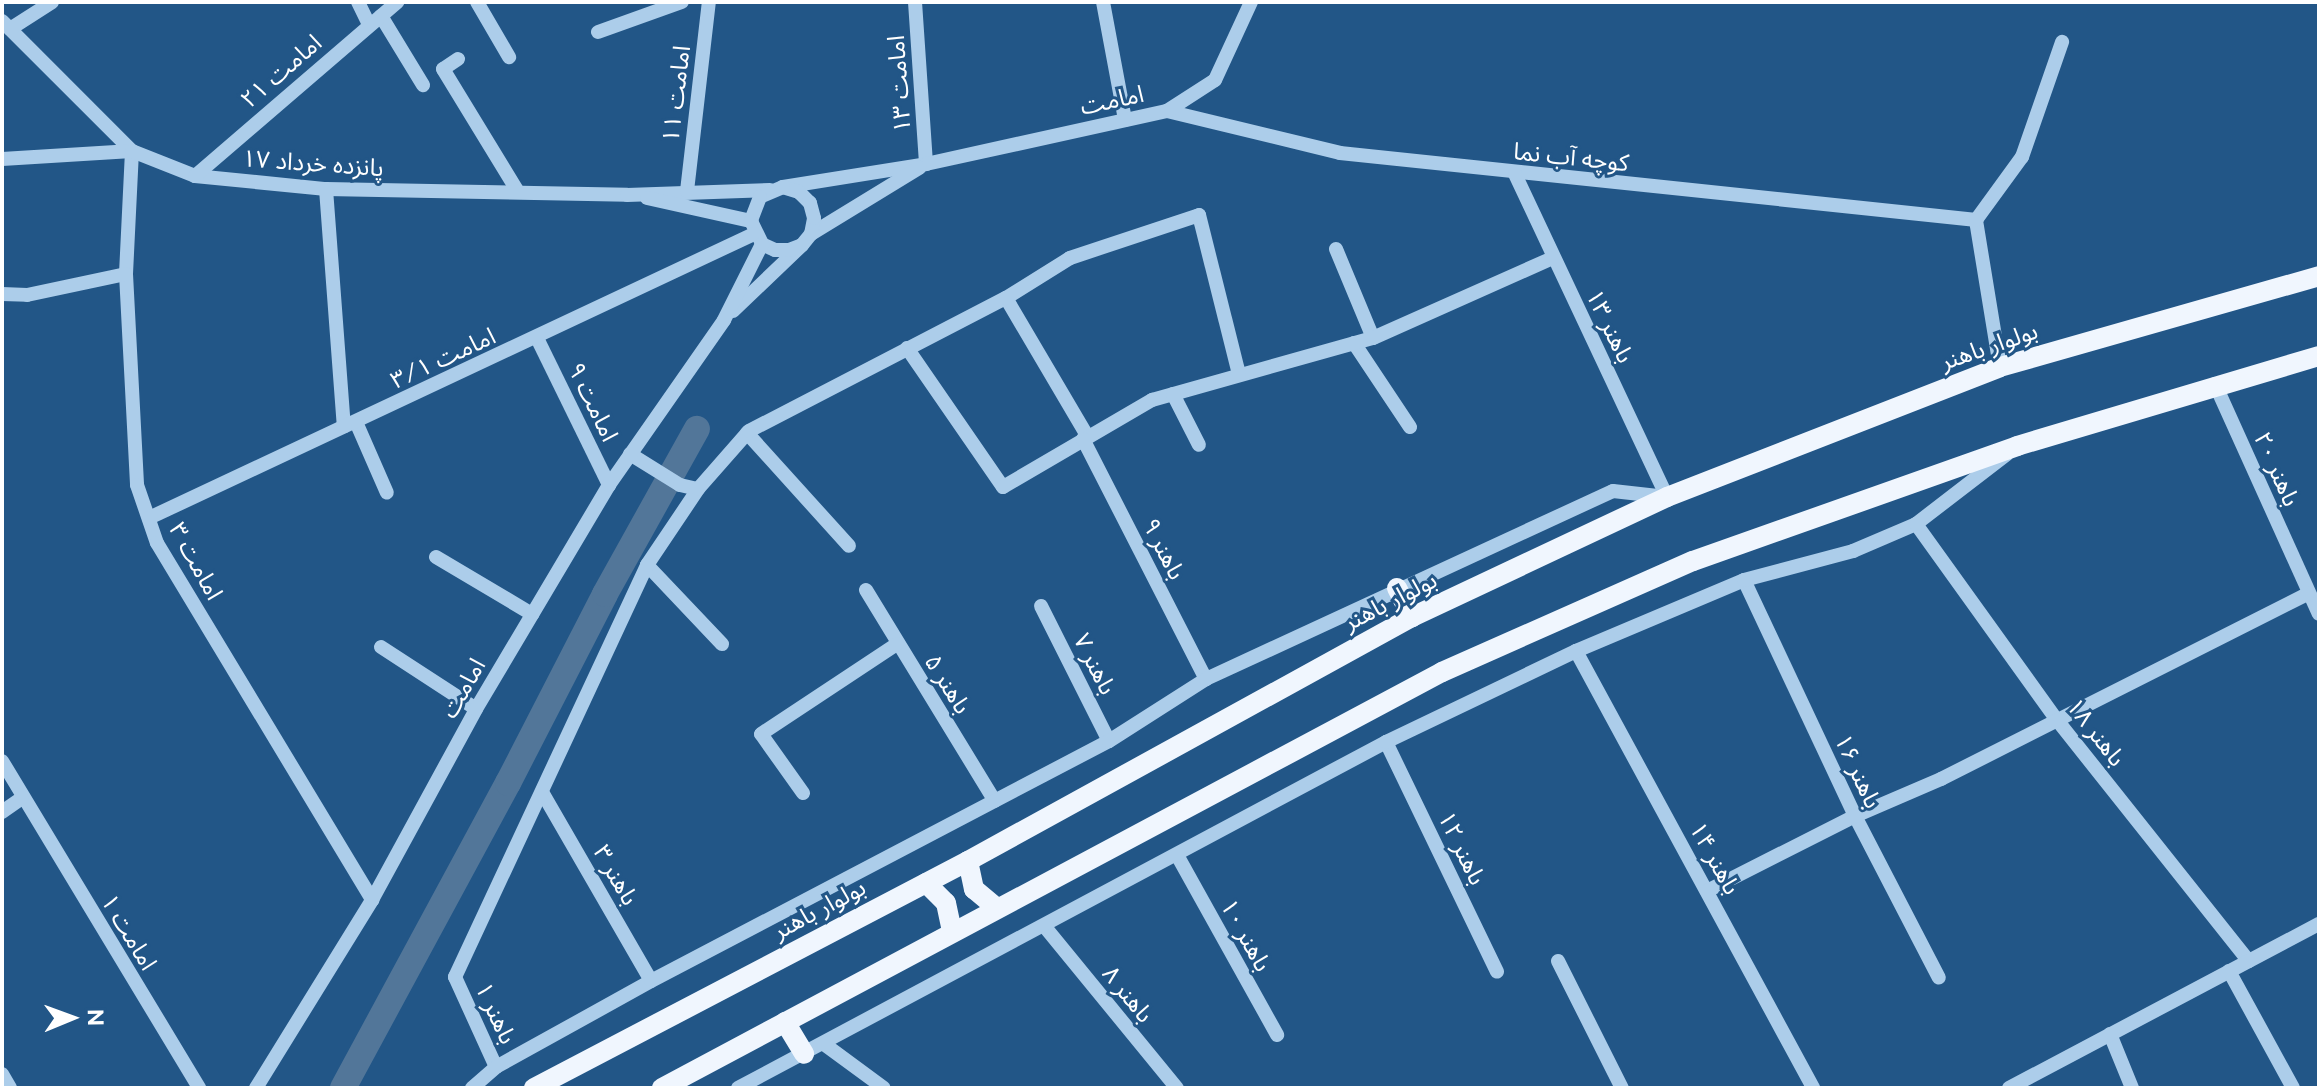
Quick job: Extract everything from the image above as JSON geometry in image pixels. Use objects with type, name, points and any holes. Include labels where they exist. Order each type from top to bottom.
[{"type":"main road","name":"بولوار باهنر","points":[[534,1088],[968,861],[1412,617],[1667,497],[2000,367],[2319,276]]},
{"type":"main road","points":[[662,1088],[1442,672],[1693,561],[2017,446],[2215,384],[2319,356]]},
{"type":"main road","points":[[1397,588],[1412,617]]},
{"type":"main road","points":[[968,861],[974,889],[997,908]]},
{"type":"main road","points":[[926,883],[946,903],[952,931]]},
{"type":"main road","points":[[785,1022],[804,1054]]},
{"type":"street","points":[[52,2],[6,25],[132,151]]},
{"type":"street","points":[[358,2],[423,85]]},
{"type":"street","name":"امامت ۲۱","points":[[195,176],[397,2]]},
{"type":"street","points":[[477,2],[509,57]]},
{"type":"street","points":[[598,32],[682,2]]},
{"type":"street","name":"امامت ۱۱","points":[[687,191],[709,2]]},
{"type":"street","name":"امامت ۱۳","points":[[915,2],[926,164]]},
{"type":"street","points":[[1103,2],[1125,120]]},
{"type":"street","name":"امامت","points":[[777,189],[926,164],[1167,111],[1215,80],[1251,2]]},
{"type":"street","points":[[2000,367],[1976,220],[2022,157],[2062,42]]},
{"type":"street","points":[[458,59],[443,69],[518,192]]},
{"type":"street","name":"کوچه آب نما","points":[[1167,111],[1340,153],[1515,174],[1976,220]]},
{"type":"street","name":"پانزده خرداد ۱۷","points":[[2,159],[132,151],[195,176],[326,189],[627,195],[777,189]]},
{"type":"street","name":"امامت ۳","points":[[132,151],[126,274],[137,485],[157,543],[372,900]]},
{"type":"street","name":"امامت","points":[[256,1088],[372,900],[476,709],[609,485],[724,320],[806,239],[926,164]]},
{"type":"street","name":"باهنر ۱۳","points":[[1515,174],[1667,497]]},
{"type":"street","points":[[326,189],[350,424],[387,493]]},
{"type":"street","points":[[777,189],[799,192],[810,203],[814,218],[806,239],[789,250],[775,250],[756,233],[760,197],[777,189]]},
{"type":"street","name":"پانزده خرداد ۱۷","points":[[627,195],[756,233]]},
{"type":"street","points":[[542,792],[647,565],[698,489],[747,433],[1006,298],[1070,258],[1199,215],[1239,374]]},
{"type":"street","name":"امامت","points":[[724,320],[756,233]]},
{"type":"street","name":"امامت ۳/۱","points":[[149,518],[756,233]]},
{"type":"street","points":[[1336,249],[1373,338]]},
{"type":"street","points":[[907,348],[1003,487],[1152,400],[1373,338],[1553,258]]},
{"type":"street","points":[[2,294],[27,295],[126,274]]},
{"type":"street","name":"باهنر ۹","points":[[1006,298],[1086,438],[1206,679]]},
{"type":"street","name":"امامت ۹","points":[[537,338],[609,485]]},
{"type":"street","points":[[1354,343],[1410,427]]},
{"type":"street","name":"باهنر ۲۰","points":[[2215,384],[2319,614]]},
{"type":"street","points":[[1173,394],[1199,445]]},
{"type":"street","points":[[747,433],[849,546]]},
{"type":"street","points":[[738,1088],[1045,927],[1386,742],[1576,651],[1744,580],[1853,551],[1916,524],[2017,446]]},
{"type":"street","points":[[630,454],[680,485],[698,489]]},
{"type":"street","points":[[472,1088],[496,1067],[651,981],[1109,741],[1206,679],[1397,588],[1613,491],[1667,497]]},
{"type":"street","name":"باهنر ۱۸","points":[[1916,524],[2057,720],[2249,961]]},
{"type":"street","points":[[436,557],[532,614]]},
{"type":"street","points":[[647,565],[722,644]]},
{"type":"street","name":"باهنر ۱۶","points":[[1744,580],[1855,816],[1939,978]]},
{"type":"street","name":"باهنر ۵","points":[[866,590],[995,801]]},
{"type":"street","points":[[1707,891],[1855,816],[1941,779],[2308,594]]},
{"type":"street","name":"باهنر ۷","points":[[1041,606],[1109,741]]},
{"type":"street","points":[[803,793],[761,734],[897,644]]},
{"type":"street","points":[[381,647],[476,709]]},
{"type":"street","name":"باهنر ۱۴","points":[[1576,651],[1813,1088]]},
{"type":"street","name":"باهنر ۱۲","points":[[1386,742],[1497,972]]},
{"type":"street","name":"امامت ۱","points":[[2,761],[199,1088]]},
{"type":"street","name":"باهنر ۱","points":[[496,1067],[455,977],[542,792]]},
{"type":"street","name":"باهنر ۳","points":[[542,792],[651,981]]},
{"type":"street","points":[[2,812],[22,798]]},
{"type":"street","name":"باهنر ۱۰","points":[[1177,855],[1277,1035]]},
{"type":"street","points":[[2009,1088],[2319,924]]},
{"type":"street","name":"باهنر ۸","points":[[1045,927],[1177,1088]]},
{"type":"street","points":[[1558,961],[1622,1088]]},
{"type":"street","points":[[2229,971],[2293,1088]]},
{"type":"street","points":[[2110,1034],[2132,1088]]},
{"type":"street","points":[[824,1044],[884,1088]]},
{"type":"street","points":[[2,1074],[10,1088]]},
{"type":"waterway","points":[[343,1088],[508,783],[605,594],[697,429]]}]
